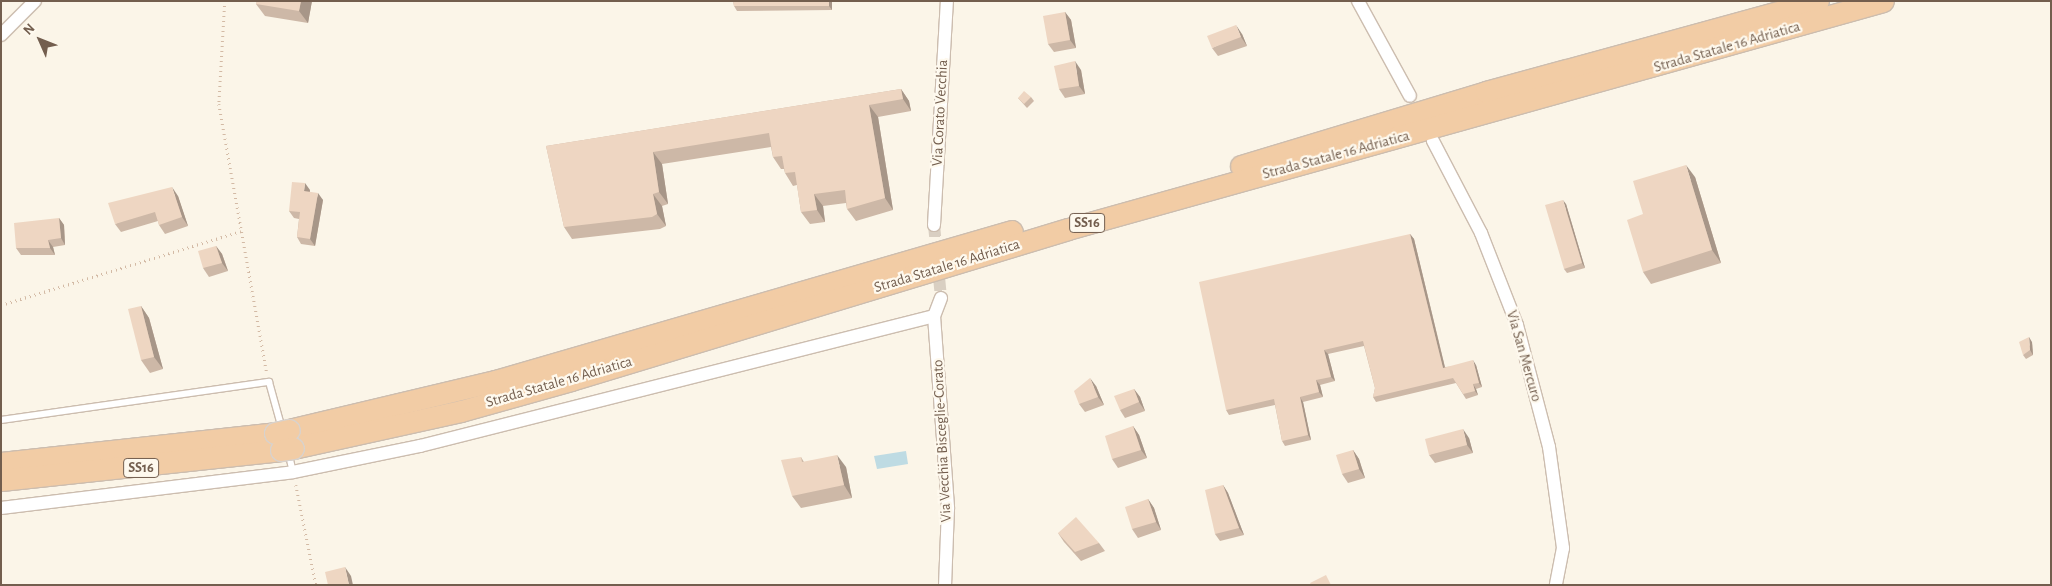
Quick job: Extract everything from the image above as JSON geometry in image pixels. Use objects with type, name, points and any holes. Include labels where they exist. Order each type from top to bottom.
[{"type":"highway","name":"Strada Statale 16 Adriatica","points":[[1,463],[284,440],[1486,92],[1818,1]]},
{"type":"highway","name":"Strada Statale 16 Adriatica","points":[[1,480],[284,440],[571,380],[1068,229],[1883,1]]},
{"type":"street","points":[[1,35],[35,1]]},
{"type":"street","name":"Via Corato Vecchia","points":[[934,225],[947,1]]},
{"type":"street","points":[[1358,1],[1410,96]]},
{"type":"street","name":"Via San Mercuro","points":[[1433,141],[1481,233],[1517,325],[1550,447],[1563,548],[1556,585]]},
{"type":"street","name":"Via Vecchia Bisceglie-Corato","points":[[941,298],[934,316],[948,508],[945,585]]},
{"type":"street","points":[[1,508],[293,472],[537,419],[934,316]]},
{"type":"lane","points":[[1,420],[269,382],[293,472]]},
{"type":"path","points":[[225,1],[219,104],[269,382]]},
{"type":"path","points":[[1,305],[241,231]]},
{"type":"path","points":[[293,472],[316,585]]},
{"type":"water","points":[[906,451],[908,464],[877,469],[874,456]]},
{"type":"building","points":[[257,1],[301,1],[299,11],[256,4]]},
{"type":"building","points":[[733,1],[829,1],[829,6],[734,6]]},
{"type":"building","points":[[1065,12],[1070,40],[1048,44],[1043,16]]},
{"type":"building","points":[[1236,25],[1241,37],[1212,48],[1207,36]]},
{"type":"building","points":[[1075,61],[1079,86],[1059,89],[1054,66]]},
{"type":"building","points":[[901,89],[903,99],[869,105],[885,198],[847,209],[845,190],[814,194],[817,210],[801,212],[795,172],[785,173],[782,156],[773,157],[769,133],[653,152],[659,192],[653,194],[657,214],[652,217],[564,227],[546,146]]},
{"type":"building","points":[[1024,91],[1031,97],[1024,104],[1018,98]]},
{"type":"building","points":[[1686,165],[1712,250],[1643,272],[1627,220],[1643,214],[1633,181]]},
{"type":"building","points":[[292,182],[305,183],[304,191],[318,193],[310,239],[297,237],[300,212],[289,211]]},
{"type":"building","points":[[172,187],[182,217],[159,225],[155,212],[115,224],[108,203]]},
{"type":"building","points":[[1563,200],[1582,263],[1564,269],[1545,205]]},
{"type":"building","points":[[59,218],[61,238],[48,240],[50,248],[16,248],[14,223]]},
{"type":"building","points":[[1410,234],[1443,368],[1473,360],[1479,383],[1473,384],[1475,391],[1463,394],[1453,378],[1373,397],[1375,388],[1363,341],[1324,350],[1331,377],[1316,380],[1319,392],[1300,397],[1308,435],[1282,441],[1274,399],[1226,410],[1199,282]]},
{"type":"building","points":[[216,246],[222,263],[203,268],[198,251]]},
{"type":"building","points":[[141,306],[154,357],[141,360],[128,309]]},
{"type":"building","points":[[2029,337],[2030,350],[2023,355],[2019,342]]},
{"type":"building","points":[[1090,378],[1098,397],[1079,404],[1074,391]]},
{"type":"building","points":[[1134,389],[1139,402],[1120,410],[1114,396]]},
{"type":"building","points":[[1133,426],[1141,450],[1112,459],[1105,436]]},
{"type":"building","points":[[1463,429],[1467,445],[1429,455],[1425,439]]},
{"type":"building","points":[[1353,450],[1359,469],[1342,474],[1336,455]]},
{"type":"building","points":[[837,455],[844,485],[792,496],[781,460],[801,457],[802,462]]},
{"type":"building","points":[[1223,485],[1239,528],[1215,534],[1205,490]]},
{"type":"building","points":[[1148,499],[1156,522],[1132,529],[1125,507]]},
{"type":"building","points":[[1076,517],[1099,543],[1075,552],[1058,533]]},
{"type":"building","points":[[345,567],[349,585],[328,585],[325,572]]},
{"type":"building","points":[[1326,575],[1331,585],[1311,585],[1310,583]]},
{"type":"tunnel","points":[[934,225],[941,298]]}]
